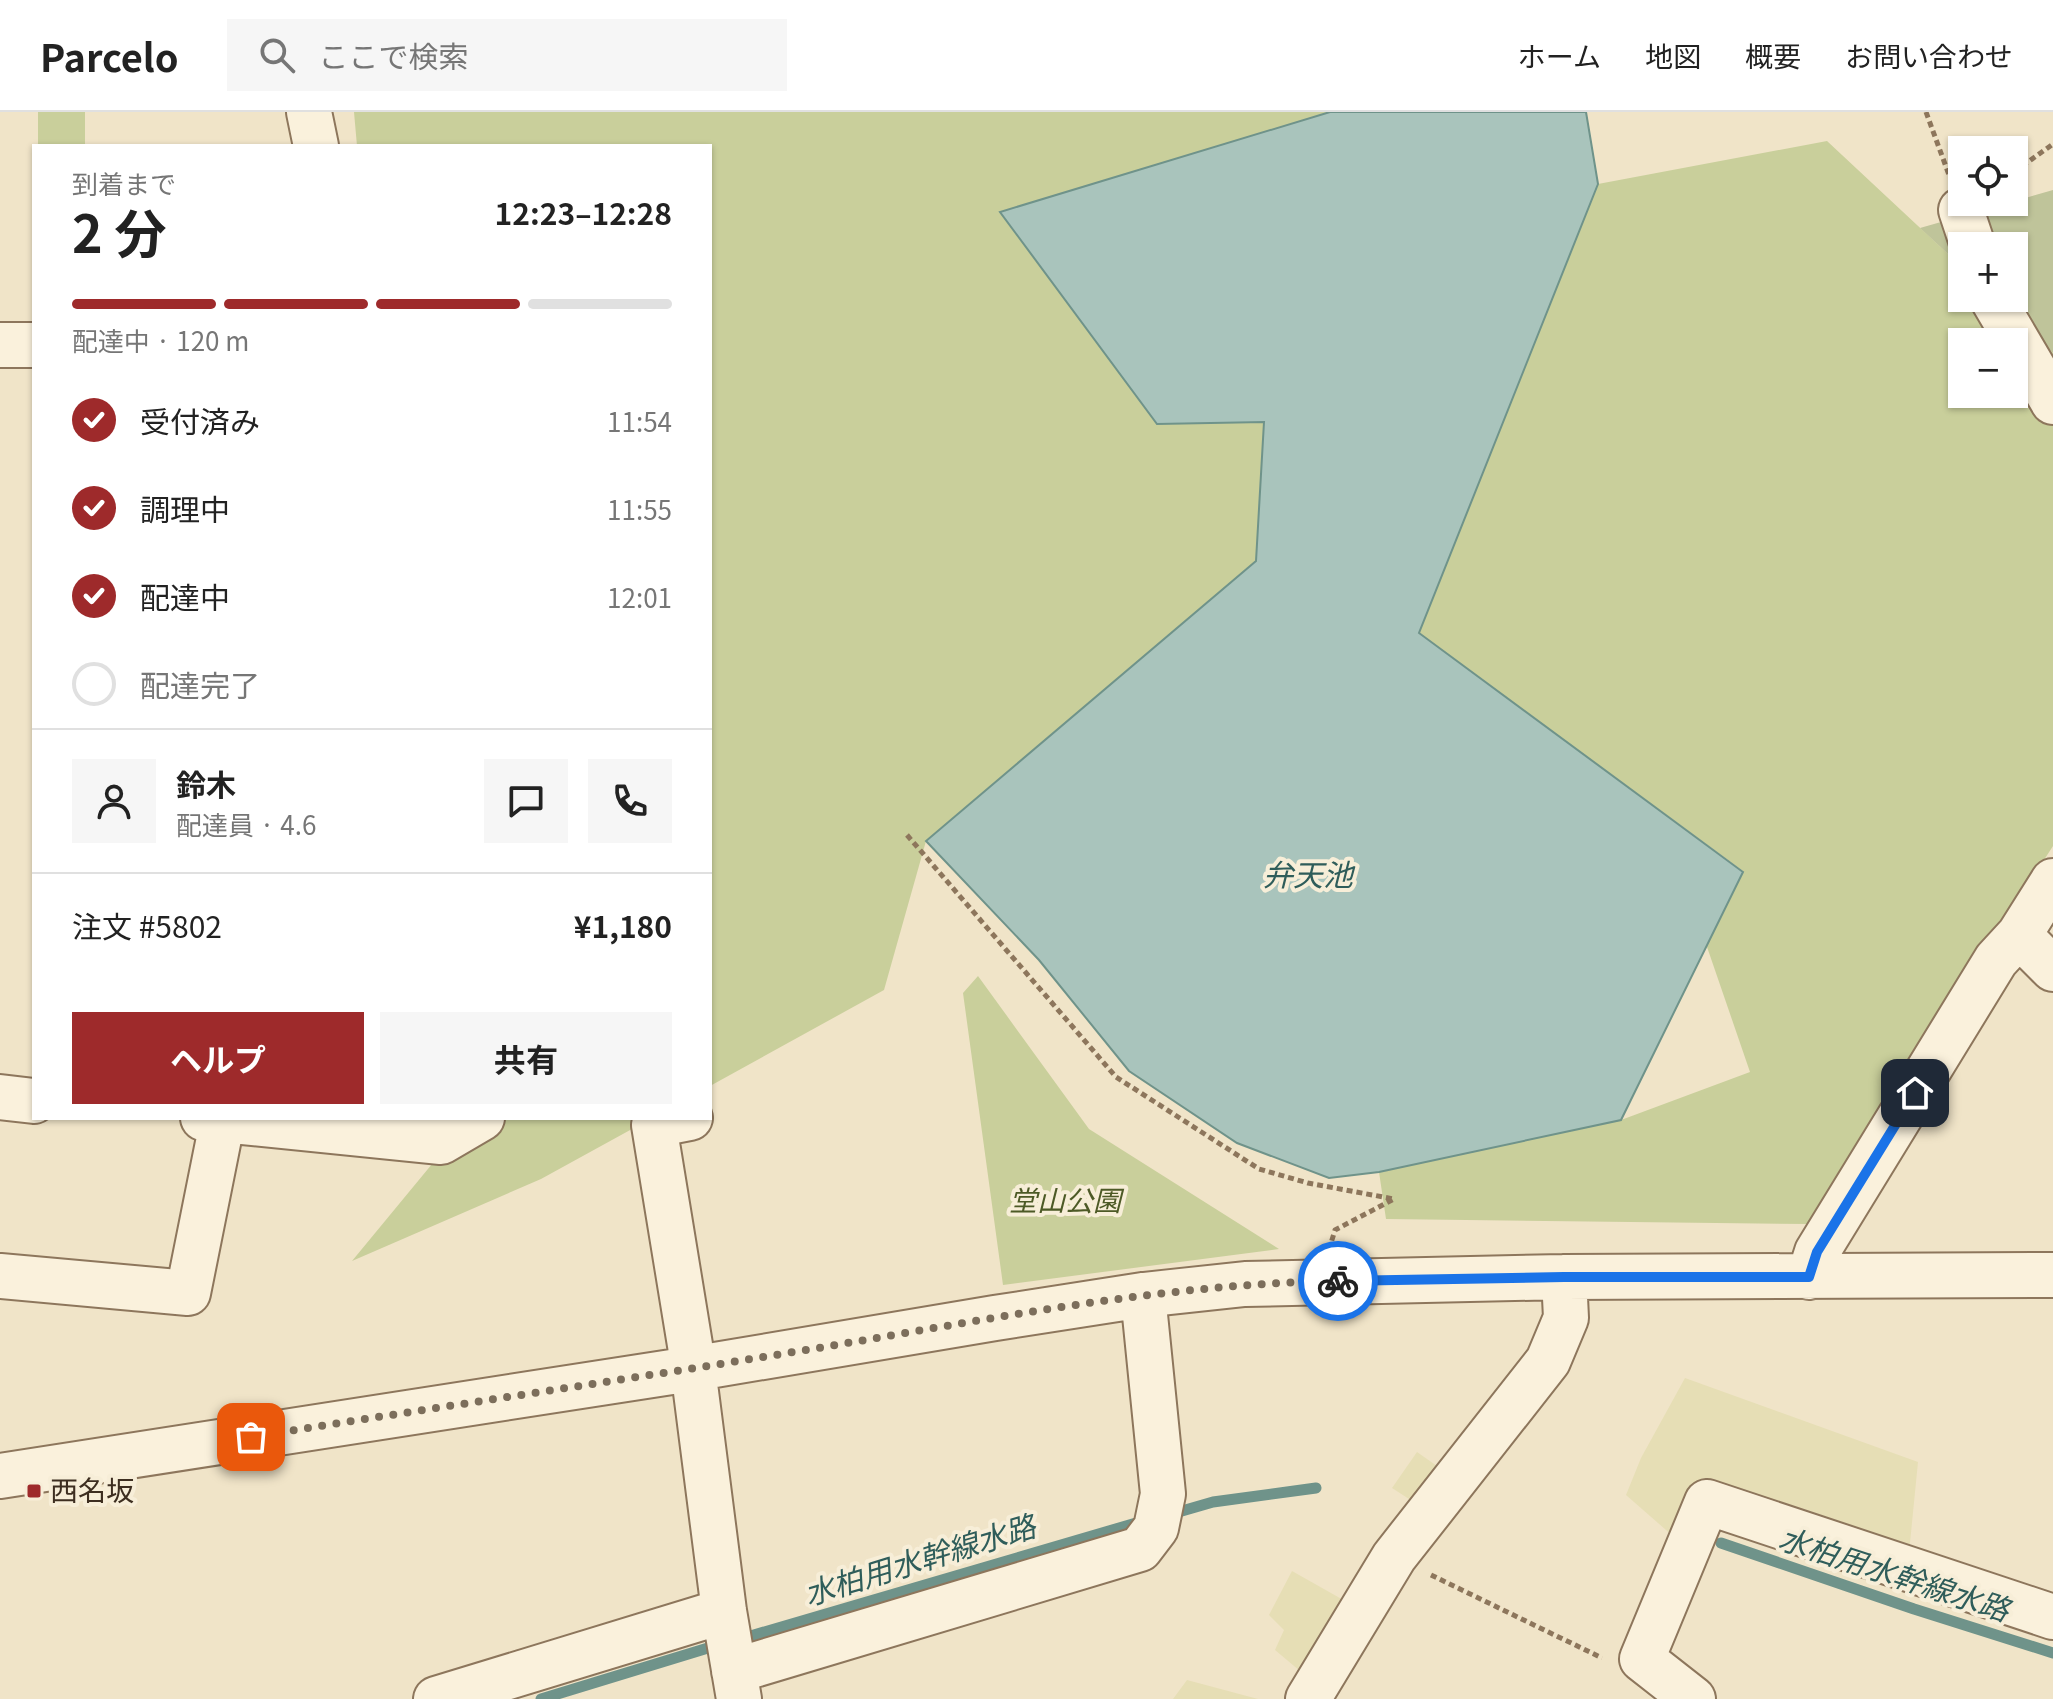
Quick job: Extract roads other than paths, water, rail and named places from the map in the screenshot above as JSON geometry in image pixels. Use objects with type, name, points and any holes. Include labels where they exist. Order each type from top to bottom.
[{"type":"street","points":[[309,112],[316,144]]},
{"type":"street","points":[[2000,312],[2053,402]]},
{"type":"street","points":[[0,345],[32,345]]},
{"type":"street","points":[[1809,1277],[1817,1252],[1996,960],[2019,935],[2053,881]]},
{"type":"street","points":[[2019,935],[2053,969]]},
{"type":"street","points":[[0,1097],[32,1101]]},
{"type":"street","points":[[0,1276],[188,1293],[216,1120]]},
{"type":"street","points":[[226,1120],[441,1142],[479,1120]]},
{"type":"street","points":[[684,1120],[654,1125],[690,1345],[736,1685],[1140,1549],[1156,1528],[1163,1494],[1143,1295]]},
{"type":"street","points":[[0,1476],[691,1369],[980,1320],[1143,1295],[1245,1284],[1564,1277],[2053,1275]]},
{"type":"street","points":[[1308,1699],[1394,1557],[1548,1361],[1566,1318],[1564,1277]]},
{"type":"street","points":[[1693,1699],[1642,1659],[1707,1502],[2053,1617]]},
{"type":"street","points":[[436,1699],[724,1611]]},
{"type":"water","name":"弁天池","points":[[1330,112],[1586,112],[1598,184],[1419,633],[1743,872],[1621,1120],[1379,1172],[1329,1178],[1237,1143],[1129,1071],[1039,960],[926,841],[1256,561],[1264,422],[1157,424],[1000,212]]},
{"type":"waterway","name":"水柏用水幹線水路","points":[[1168,1515],[1213,1502],[1316,1488]]},
{"type":"waterway","name":"水柏用水幹線水路","points":[[737,1640],[1143,1521]]},
{"type":"waterway","name":"水柏用水幹線水路","points":[[1721,1543],[2053,1653]]},
{"type":"waterway","name":"水柏用水幹線水路","points":[[541,1699],[721,1644]]},
{"type":"place","name":"西名坂","points":[[34,1491]]},
{"type":"park label","name":"堂山公園","points":[[1065,1201]]}]
